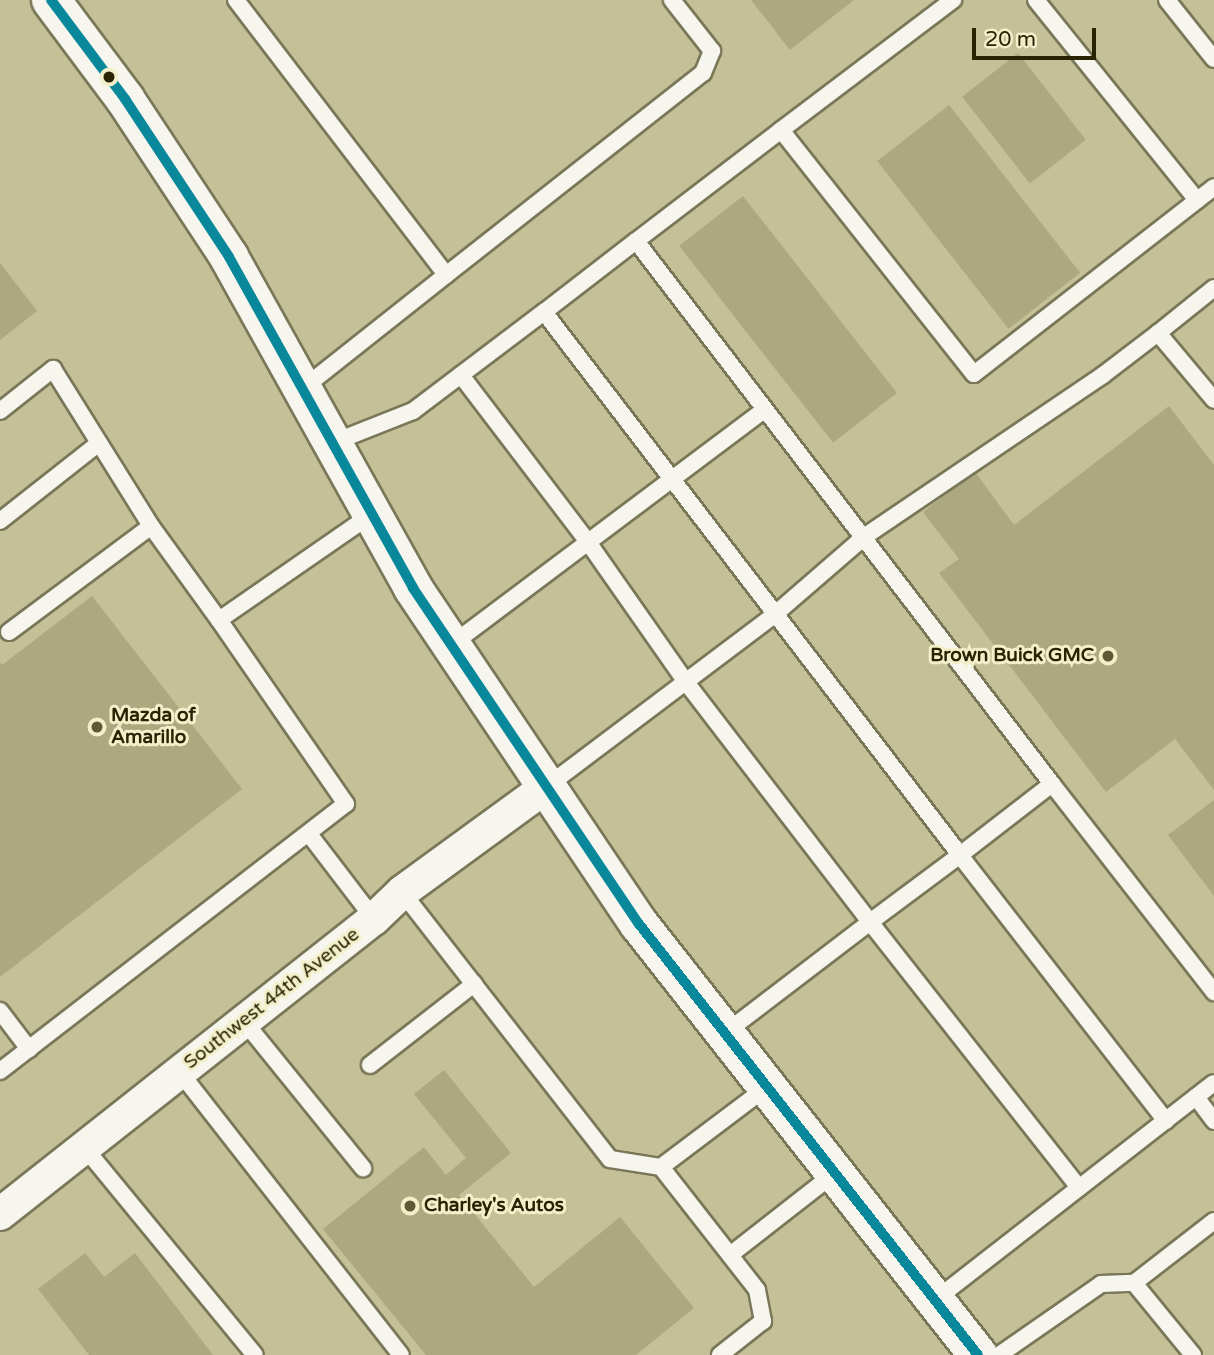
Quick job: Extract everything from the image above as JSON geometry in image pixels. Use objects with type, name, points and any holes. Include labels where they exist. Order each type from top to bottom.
[{"type":"main road","points":[[51,0],[125,99],[229,257],[413,588],[639,924],[978,1355]]},
{"type":"street","name":"Southwest 44th Avenue","points":[[4,1202],[85,1147],[374,919],[402,892],[547,787]]},
{"type":"lane","points":[[236,0],[446,275]]},
{"type":"lane","points":[[302,389],[703,73],[712,51],[672,0]]},
{"type":"lane","points":[[332,443],[413,411],[953,0]]},
{"type":"lane","points":[[1035,0],[1198,200]]},
{"type":"lane","points":[[1167,0],[1214,59]]},
{"type":"lane","points":[[781,130],[974,374],[1214,187]]},
{"type":"lane","points":[[636,241],[764,411],[1214,992]]},
{"type":"lane","points":[[547,787],[774,615],[864,537],[1103,375],[1214,288]]},
{"type":"lane","points":[[544,312],[774,615],[1166,1121]]},
{"type":"lane","points":[[1158,333],[1214,400]]},
{"type":"lane","points":[[0,411],[53,369],[151,526],[346,804],[0,1072]]},
{"type":"lane","points":[[461,375],[588,542],[686,682],[1079,1188]]},
{"type":"lane","points":[[451,645],[764,411]]},
{"type":"lane","points":[[0,521],[99,443]]},
{"type":"lane","points":[[219,620],[372,514]]},
{"type":"lane","points":[[9,632],[151,526]]},
{"type":"lane","points":[[725,1033],[1052,784]]},
{"type":"lane","points":[[309,834],[374,919]]},
{"type":"lane","points":[[402,892],[610,1159],[662,1167],[757,1290],[763,1321],[720,1355]]},
{"type":"lane","points":[[370,1065],[474,984]]},
{"type":"lane","points":[[0,1011],[29,1049]]},
{"type":"lane","points":[[243,1020],[363,1168]]},
{"type":"lane","points":[[179,1071],[401,1355]]},
{"type":"lane","points":[[935,1300],[1214,1083]]},
{"type":"lane","points":[[662,1167],[767,1087]]},
{"type":"lane","points":[[1196,1097],[1214,1121]]},
{"type":"lane","points":[[85,1147],[255,1355]]},
{"type":"lane","points":[[730,1255],[835,1173]]},
{"type":"lane","points":[[999,1355],[1101,1284],[1134,1283],[1212,1227]]},
{"type":"lane","points":[[1134,1283],[1193,1355]]},
{"type":"building","points":[[751,0],[854,0],[790,50]]},
{"type":"building","points":[[1018,53],[1086,140],[1030,183],[962,97]]},
{"type":"building","points":[[949,105],[1080,273],[1008,329],[877,161]]},
{"type":"building","points":[[743,196],[897,393],[833,443],[679,246]]},
{"type":"building","points":[[0,263],[37,311],[0,340]]},
{"type":"building","name":"Brown Buick GMC","points":[[1169,406],[1214,465],[1214,790],[1175,739],[1106,792],[939,573],[959,559],[923,512],[975,472],[1014,525]]},
{"type":"building","name":"Mazda of Amarillo","points":[[92,596],[242,789],[0,977],[0,662],[2,665]]},
{"type":"building","points":[[1214,800],[1214,896],[1168,835]]},
{"type":"building","name":"Charley's Autos","points":[[444,1070],[511,1153],[459,1195],[534,1287],[620,1217],[694,1308],[636,1355],[426,1355],[323,1229],[424,1147],[446,1175],[466,1158],[414,1094]]},
{"type":"building","points":[[85,1253],[104,1277],[135,1253],[213,1355],[89,1355],[38,1289]]},
{"type":"transit line","points":[[51,0],[125,99],[229,257],[413,588],[639,924],[978,1355]]},
{"type":"place","name":"Brown Buick GMC","points":[[1108,656]]},
{"type":"place","name":"Mazda of Amarillo","points":[[97,727]]},
{"type":"place","name":"Charley's Autos","points":[[410,1206]]}]
